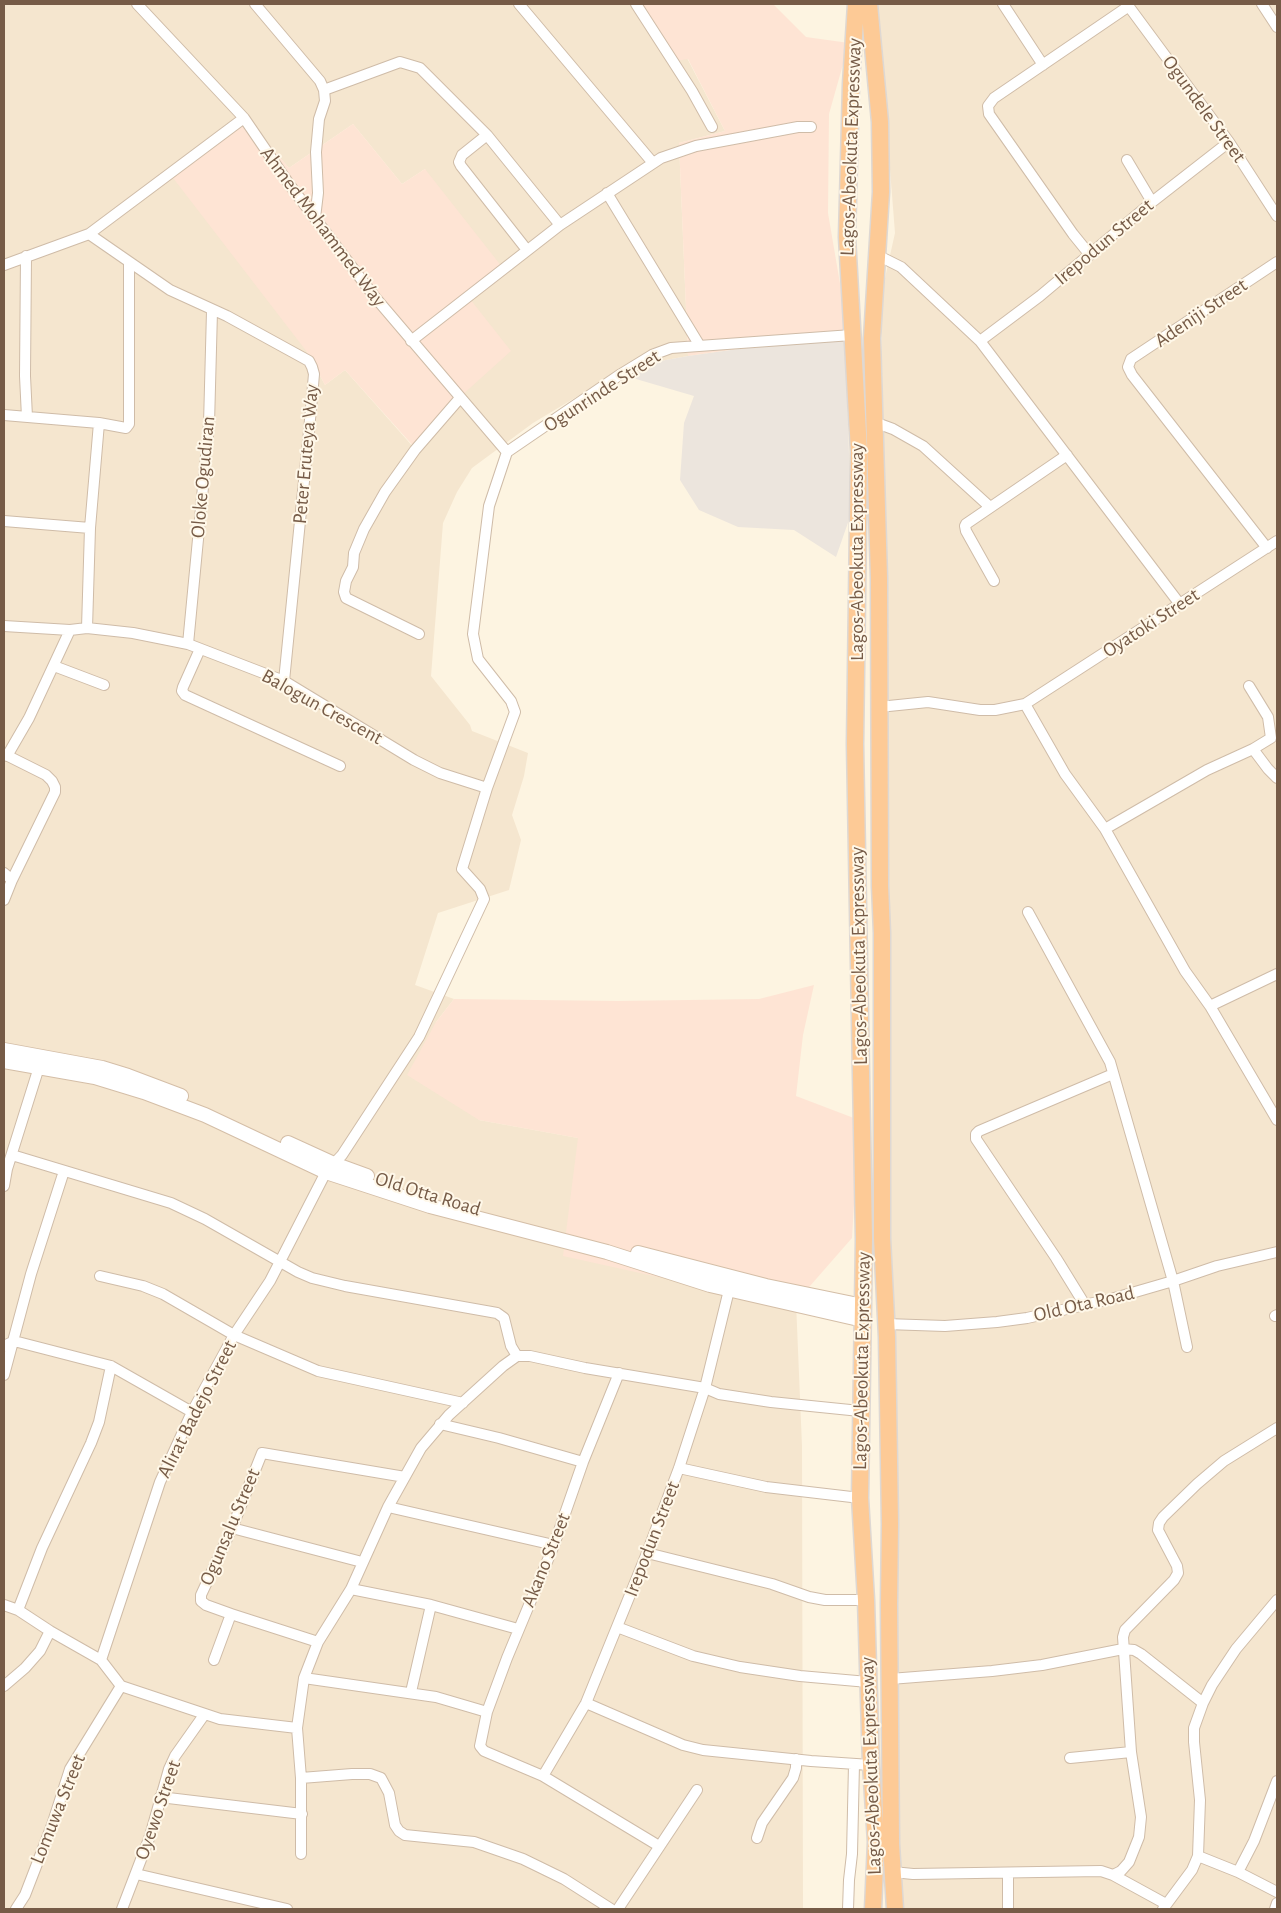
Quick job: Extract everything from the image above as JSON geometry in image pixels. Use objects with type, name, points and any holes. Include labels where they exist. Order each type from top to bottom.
[{"type":"highway","name":"Lagos-Abeokuta Expressway","points":[[856,4],[850,84],[847,237],[859,451],[855,744],[862,1146],[863,1313],[860,1498],[866,1600],[871,1765],[884,1843],[893,1872],[895,1909]]},
{"type":"highway","name":"Lagos-Abeokuta Expressway","points":[[869,4],[880,122],[881,192],[872,338],[877,480],[882,943],[882,1238],[886,1324],[890,1524],[890,1679],[884,1843],[873,1909]]},
{"type":"main road","name":"Old Otta Road","points":[[4,1050],[92,1066],[128,1076],[218,1111],[330,1168]]},
{"type":"main road","name":"Old Otta Road","points":[[4,1061],[95,1077],[144,1092],[205,1115],[330,1168],[434,1198],[863,1313]]},
{"type":"main road","points":[[330,1168],[430,1206],[607,1252],[729,1290],[863,1313]]},
{"type":"street","name":"Ahmed Mohammed Way","points":[[137,4],[244,118],[315,218],[374,296],[507,452]]},
{"type":"street","points":[[255,4],[320,81],[324,90],[325,101],[319,120],[316,152],[318,193],[315,218]]},
{"type":"street","points":[[519,4],[654,163]]},
{"type":"street","points":[[636,4],[692,91],[712,128]]},
{"type":"street","points":[[1003,4],[1043,64]]},
{"type":"street","points":[[1262,4],[1277,27]]},
{"type":"street","points":[[1090,255],[1073,234],[989,114],[988,106],[994,98],[1128,5]]},
{"type":"street","name":"Ogundele Street","points":[[1128,5],[1228,142],[1277,216]]},
{"type":"street","points":[[324,90],[400,62],[420,68],[488,135],[560,225]]},
{"type":"street","points":[[6,261],[89,234],[244,118]]},
{"type":"street","points":[[411,341],[560,225],[661,158],[696,146],[798,127],[811,127]]},
{"type":"street","points":[[488,135],[462,155],[459,162],[460,166],[527,250]]},
{"type":"street","name":"Irepodun Street","points":[[980,341],[1090,255],[1152,202],[1228,142]]},
{"type":"street","points":[[1127,160],[1152,202]]},
{"type":"street","points":[[607,193],[700,346]]},
{"type":"street","name":"Peter Eruteya Way","points":[[89,234],[170,290],[212,311],[227,316],[309,361],[314,374],[284,681]]},
{"type":"street","points":[[877,255],[901,267],[980,341],[1179,604]]},
{"type":"street","points":[[26,256],[25,376],[27,417]]},
{"type":"street","name":"Adeniji Street","points":[[1267,548],[1132,375],[1128,367],[1131,359],[1277,262]]},
{"type":"street","points":[[4,415],[100,423],[126,428],[131,418],[129,263]]},
{"type":"street","name":"Oloke Ogudiran","points":[[188,644],[209,424],[212,311]]},
{"type":"street","name":"Ogunrinde Street","points":[[507,452],[621,374],[652,355],[671,348],[852,335]]},
{"type":"street","points":[[419,634],[346,598],[344,592],[352,567],[354,553],[364,529],[385,492],[415,450],[460,398]]},
{"type":"street","points":[[874,422],[893,429],[923,446],[990,507]]},
{"type":"street","points":[[87,628],[90,528],[100,423]]},
{"type":"street","points":[[487,788],[515,712],[511,701],[478,659],[473,634],[489,506],[507,452]]},
{"type":"street","points":[[994,581],[965,526],[990,507],[1067,456]]},
{"type":"street","points":[[4,521],[90,528]]},
{"type":"street","name":"Oyatoki Street","points":[[1026,704],[1277,541]]},
{"type":"street","name":"Balogun Crescent","points":[[4,626],[70,630],[87,628],[134,633],[188,644],[284,681],[414,760],[440,773],[487,788]]},
{"type":"street","points":[[4,900],[8,876],[55,792],[52,781],[46,775],[6,755],[29,718],[70,630]]},
{"type":"street","points":[[200,649],[183,687],[182,691],[185,695],[340,766]]},
{"type":"street","points":[[54,666],[104,686]]},
{"type":"street","points":[[1105,829],[1207,770],[1254,749],[1271,738],[1268,717],[1249,686]]},
{"type":"street","points":[[879,707],[928,702],[980,710],[995,710],[1026,704],[1065,774],[1105,829],[1167,942],[1210,1006],[1277,1120]]},
{"type":"street","points":[[1254,749],[1277,778]]},
{"type":"street","name":"Alirat Badejo Street","points":[[100,1660],[160,1482],[192,1412],[234,1336],[270,1281],[330,1168],[419,1037],[484,899],[480,889],[462,869],[487,788]]},
{"type":"street","points":[[1028,912],[1104,1050],[1113,1074],[1173,1281],[1187,1347]]},
{"type":"street","points":[[1210,1006],[1277,974]]},
{"type":"street","points":[[4,1186],[5,1170],[12,1155],[39,1067]]},
{"type":"street","points":[[1084,1305],[1056,1258],[976,1139],[976,1134],[979,1131],[1113,1074]]},
{"type":"street","points":[[12,1155],[171,1203],[205,1219],[298,1272],[345,1286],[497,1314],[504,1318],[511,1346],[517,1356]]},
{"type":"street","points":[[4,1375],[31,1274],[64,1171]]},
{"type":"street","name":"Old Ota Road","points":[[886,1324],[945,1326],[982,1324],[1027,1318],[1084,1305],[1173,1281],[1217,1266],[1277,1252]]},
{"type":"street","points":[[100,1276],[143,1286],[162,1294],[234,1336],[330,1374],[464,1402]]},
{"type":"street","name":"Irepodun Street","points":[[543,1776],[586,1703],[647,1553],[679,1468],[705,1388],[729,1290]]},
{"type":"street","points":[[4,1346],[14,1341],[111,1366],[192,1412]]},
{"type":"street","points":[[301,1854],[301,1778],[297,1728],[304,1678],[318,1642],[351,1589],[388,1507],[421,1448],[440,1424],[510,1360],[517,1356],[530,1356],[585,1368],[705,1388],[719,1394],[771,1402],[860,1411]]},
{"type":"street","points":[[18,1610],[42,1548],[91,1443],[99,1422],[111,1366]]},
{"type":"street","name":"Akano Street","points":[[543,1776],[482,1750],[480,1746],[487,1712],[518,1629],[554,1545],[583,1462],[619,1373]]},
{"type":"street","points":[[440,1424],[499,1438],[583,1462]]},
{"type":"street","points":[[1113,1875],[1126,1867],[1136,1844],[1141,1825],[1141,1810],[1131,1752],[1123,1649],[1125,1630],[1174,1580],[1178,1573],[1177,1566],[1158,1530],[1159,1523],[1163,1516],[1224,1461],[1277,1428]]},
{"type":"street","name":"Ogunsalu Street","points":[[231,1614],[206,1605],[201,1601],[201,1595],[232,1528],[262,1453],[405,1477]]},
{"type":"street","points":[[679,1468],[766,1487],[860,1498]]},
{"type":"street","points":[[388,1507],[554,1545]]},
{"type":"street","points":[[232,1528],[362,1562]]},
{"type":"street","points":[[647,1553],[772,1584],[809,1597],[825,1600],[866,1600]]},
{"type":"street","points":[[351,1589],[431,1605],[518,1629]]},
{"type":"street","points":[[893,1872],[913,1874],[1100,1871],[1113,1875],[1164,1907],[1192,1870],[1198,1856],[1200,1800],[1194,1728],[1203,1703],[1212,1685],[1236,1649],[1277,1600]]},
{"type":"street","points":[[4,1605],[18,1610],[100,1660],[122,1686],[204,1715],[234,1721],[297,1728]]},
{"type":"street","points":[[411,1692],[431,1605]]},
{"type":"street","points":[[214,1660],[231,1614],[318,1642]]},
{"type":"street","points":[[618,1628],[686,1654],[740,1668],[868,1682]]},
{"type":"street","points":[[4,1686],[40,1651],[50,1631]]},
{"type":"street","points":[[890,1679],[1042,1665],[1123,1649],[1134,1650],[1142,1654],[1203,1703]]},
{"type":"street","points":[[304,1678],[411,1692],[436,1697],[487,1712]]},
{"type":"street","name":"Lomuwa Street","points":[[16,1909],[24,1895],[45,1842],[70,1769],[122,1686]]},
{"type":"street","points":[[586,1703],[683,1745],[723,1753],[871,1765]]},
{"type":"street","name":"Oyewo Street","points":[[122,1909],[150,1836],[168,1769],[204,1715]]},
{"type":"street","points":[[1070,1758],[1131,1752]]},
{"type":"street","points":[[757,1838],[762,1823],[793,1778],[796,1759]]},
{"type":"street","points":[[848,1909],[848,1880],[852,1854],[854,1764]]},
{"type":"street","points":[[301,1778],[352,1774],[370,1774],[380,1778],[389,1793],[395,1825],[405,1835],[474,1842],[523,1859],[564,1879],[611,1909]]},
{"type":"street","points":[[543,1776],[659,1846]]},
{"type":"street","points":[[1238,1872],[1254,1841],[1277,1781]]},
{"type":"street","points":[[618,1909],[659,1846],[684,1813],[697,1790]]},
{"type":"street","points":[[160,1797],[302,1814]]},
{"type":"street","points":[[1198,1856],[1238,1872],[1277,1892]]},
{"type":"street","points":[[1008,1873],[1008,1909]]},
{"type":"street","points":[[136,1874],[287,1909]]},
{"type":"street","points":[[1275,1909],[1277,1904]]},
{"type":"shaded area","points":[[4,4],[640,4],[687,58],[725,131],[679,143],[688,356],[655,362],[619,374],[533,423],[472,468],[457,492],[443,523],[431,676],[470,725],[472,731],[528,753],[524,776],[512,815],[521,840],[509,890],[438,913],[415,985],[454,999],[436,1022],[479,1120],[578,1138],[796,1302],[802,1446],[803,1909],[4,1909]],"holes":[[[244,116],[289,168],[353,124],[402,184],[425,169],[470,299],[415,449],[345,370],[325,385],[307,352]]]},
{"type":"shaded area","points":[[640,4],[773,4],[806,37],[849,43],[829,114],[828,213],[844,307],[845,334],[688,356],[679,143],[725,131],[688,59],[675,61]]},
{"type":"shaded area","points":[[877,4],[1277,4],[1277,1909],[886,1909],[883,432],[881,296],[895,233]]},
{"type":"shaded area","points":[[244,115],[289,168],[353,124],[402,184],[425,169],[506,272],[470,299],[511,351],[460,397],[416,449],[345,370],[325,385],[307,352],[170,174]]},
{"type":"shaded area","points":[[845,334],[851,514],[836,557],[794,530],[738,527],[699,510],[680,480],[684,423],[694,396],[619,374],[655,362],[688,356]]},
{"type":"shaded area","points":[[814,985],[803,1035],[796,1096],[859,1120],[852,1238],[796,1302],[785,1305],[563,1256],[578,1138],[479,1120],[407,1075],[436,1022],[454,999],[618,1001],[759,999]]}]
